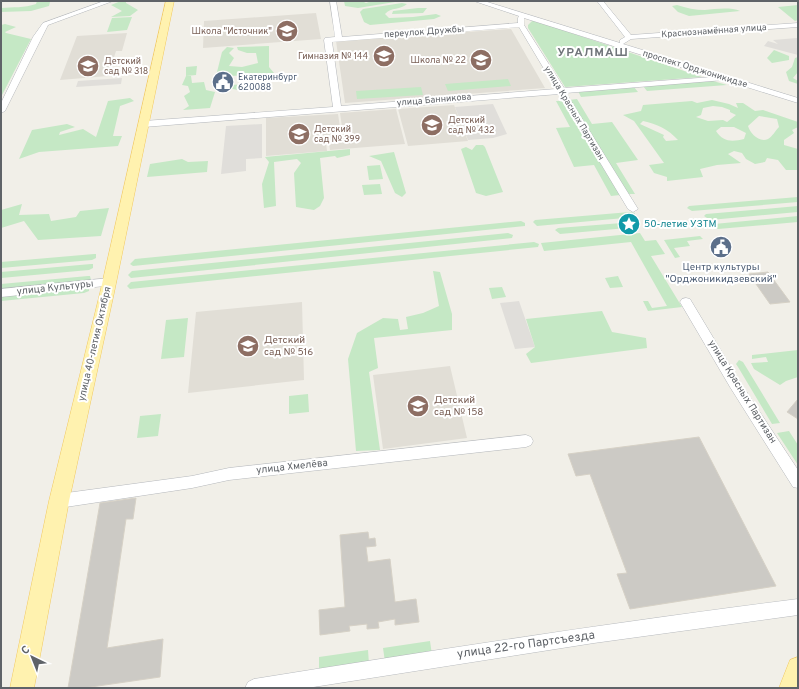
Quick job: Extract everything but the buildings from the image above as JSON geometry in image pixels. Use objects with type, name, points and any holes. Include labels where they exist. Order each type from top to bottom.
[{"type":"main road","name":"улица 40-летия Октября","points":[[22,688],[59,501],[110,282],[170,1]]},
{"type":"main road","points":[[791,688],[798,668]]},
{"type":"street","points":[[1,111],[37,37],[45,24],[110,1]]},
{"type":"street","points":[[333,1],[339,39]]},
{"type":"street","name":"проспект Орджоникидзе","points":[[477,1],[798,101]]},
{"type":"street","points":[[600,1],[629,37],[619,45]]},
{"type":"street","points":[[521,25],[522,15]]},
{"type":"street","name":"переулок Дружбы","points":[[337,108],[328,40],[521,25]]},
{"type":"street","name":"улица Красных Партизан","points":[[521,25],[633,209]]},
{"type":"street","name":"Краснознамённая улица","points":[[629,37],[798,25]]},
{"type":"street","name":"улица Банникова","points":[[144,124],[724,78]]},
{"type":"street","name":"улица Культуры","points":[[1,293],[110,282]]},
{"type":"street","name":"улица Красных Партизан","points":[[686,302],[731,377],[798,482]]},
{"type":"street","name":"улица Хмелёва","points":[[59,501],[192,482],[229,474],[526,441]]},
{"type":"street","name":"улица 22-го Партсъезда","points":[[254,688],[627,629],[798,607]]},
{"type":"shaded area","points":[[316,13],[321,39],[203,48],[204,21]]},
{"type":"shaded area","points":[[511,29],[545,88],[345,103],[336,41]]},
{"type":"shaded area","name":"Детский сад № 318","points":[[127,33],[122,51],[116,51],[108,76],[60,80],[77,36]]},
{"type":"shaded area","points":[[797,38],[798,55],[764,46],[768,41],[778,44],[773,40]]},
{"type":"shaded area","points":[[122,78],[121,84],[76,87],[78,81]]},
{"type":"shaded area","points":[[493,104],[507,134],[493,138],[468,140],[455,107]]},
{"type":"shaded area","name":"Детский сад № 432","points":[[454,105],[468,141],[408,146],[398,109]]},
{"type":"shaded area","points":[[396,109],[405,144],[330,150],[328,136],[343,134],[340,113]]},
{"type":"shaded area","name":"Детский сад № 399","points":[[338,114],[341,134],[325,135],[327,151],[266,156],[266,118]]},
{"type":"shaded area","points":[[262,124],[262,158],[246,159],[246,171],[221,174],[226,126]]},
{"type":"shaded area","points":[[519,301],[535,347],[515,349],[500,303]]},
{"type":"shaded area","name":"Детский сад № 516","points":[[302,302],[304,380],[188,393],[196,312]]},
{"type":"shaded area","name":"Детский сад № 158","points":[[450,366],[467,438],[383,449],[373,375]]},
{"type":"green space","points":[[37,1],[50,2],[49,6],[31,11],[1,12],[1,8],[27,6],[36,4]]},
{"type":"green space","points":[[121,1],[126,1],[126,3],[138,10],[130,16],[111,17],[122,11],[111,5]]},
{"type":"green space","points":[[344,1],[362,1],[366,3],[372,1],[401,1],[358,8],[345,6]]},
{"type":"green space","points":[[402,3],[407,4],[405,6],[390,10],[385,14],[389,18],[436,14],[441,16],[434,19],[370,25],[364,22],[360,12],[363,9]]},
{"type":"green space","points":[[677,5],[698,10],[728,9],[740,11],[689,16],[678,12],[672,6]]},
{"type":"green space","points":[[798,5],[798,20],[795,21],[778,7]]},
{"type":"green space","points":[[427,8],[423,13],[392,14],[393,11]]},
{"type":"green space","points":[[132,17],[127,30],[107,32],[112,18]]},
{"type":"green space","points":[[533,20],[702,77],[565,87],[528,28],[528,25]]},
{"type":"green space","points":[[5,24],[16,27],[5,32],[6,33],[31,39],[1,97],[1,25]]},
{"type":"green space","points":[[269,46],[269,67],[274,73],[216,76],[222,52],[227,47],[234,48],[229,53],[234,58],[229,66],[242,67],[258,63],[256,53],[247,53],[238,50],[237,47]]},
{"type":"green space","points":[[774,50],[789,56],[789,60],[772,63],[767,58]]},
{"type":"green space","points":[[798,57],[798,72],[793,78],[798,81],[798,84],[789,81],[786,72],[792,67],[795,58]]},
{"type":"green space","points":[[197,66],[196,75],[186,76],[186,67]]},
{"type":"green space","points":[[186,76],[191,76],[192,83],[204,82],[206,90],[215,92],[210,108],[183,110],[189,106],[184,96],[190,92],[188,86],[182,85]]},
{"type":"green space","points":[[508,79],[511,86],[448,91],[445,84]]},
{"type":"green space","points":[[713,81],[727,85],[647,91],[643,86]]},
{"type":"green space","points":[[268,82],[263,86],[246,92],[220,86]]},
{"type":"green space","points":[[421,87],[423,95],[357,99],[356,91]]},
{"type":"green space","points":[[634,87],[638,92],[581,97],[578,91]]},
{"type":"green space","points":[[130,98],[134,101],[120,106],[113,136],[122,136],[118,146],[39,152],[19,159],[32,130],[67,124],[75,127],[60,132],[59,135],[83,129],[96,137],[108,101]]},
{"type":"green space","points":[[577,99],[592,124],[612,122],[638,160],[616,163],[635,194],[627,194],[569,100]]},
{"type":"green space","points":[[712,100],[738,108],[736,103],[743,103],[755,111],[763,110],[798,122],[798,127],[792,130],[794,133],[784,140],[784,145],[798,149],[798,170],[786,170],[778,160],[767,158],[765,162],[755,164],[746,159],[742,153],[734,151],[728,154],[741,163],[717,165],[700,169],[703,177],[667,181],[667,177],[654,173],[649,165],[664,163],[634,121],[623,115],[641,111],[643,105],[692,101],[697,103]],"holes":[[[713,106],[722,107],[730,110],[730,112],[736,115],[727,122],[723,120],[708,121],[696,117],[701,115],[703,108]],[[759,116],[777,119],[779,127],[771,137],[761,140],[755,137],[748,126]],[[643,121],[658,125],[678,140],[666,141],[663,137],[664,135],[640,124]],[[721,127],[734,127],[746,133],[744,139],[732,141],[725,139],[716,131]]]},
{"type":"green space","points":[[556,101],[562,101],[620,195],[611,196],[594,165],[574,167],[556,128],[570,127]]},
{"type":"green space","points":[[476,145],[483,145],[485,147],[503,192],[486,196],[476,193],[461,149],[466,147],[472,150]]},
{"type":"green space","points":[[350,149],[350,155],[337,158],[335,156],[320,158],[324,198],[320,206],[314,210],[296,207],[294,173],[301,163],[297,159],[274,162],[276,206],[264,208],[262,184],[269,162],[265,157]]},
{"type":"green space","points":[[394,152],[406,193],[402,197],[395,193],[381,161],[369,156]]},
{"type":"green space","points":[[182,159],[188,162],[208,161],[207,172],[147,177],[150,164]]},
{"type":"green space","points":[[380,165],[383,179],[369,180],[367,166]]},
{"type":"green space","points":[[380,184],[382,194],[364,195],[362,185]]},
{"type":"green space","points":[[798,197],[798,202],[692,211],[687,208],[689,206]]},
{"type":"green space","points":[[22,204],[19,215],[49,214],[51,221],[76,217],[80,211],[109,208],[101,236],[38,240],[24,221],[1,228],[1,210]]},
{"type":"green space","points":[[798,206],[798,212],[710,220],[704,216],[706,214]]},
{"type":"green space","points":[[630,212],[635,213],[635,217],[537,226],[533,222],[535,220]]},
{"type":"green space","points":[[798,216],[798,222],[718,229],[712,226],[714,224]]},
{"type":"green space","points":[[521,221],[525,223],[525,226],[133,266],[130,264],[135,259]]},
{"type":"green space","points":[[622,223],[627,224],[627,228],[560,234],[555,230],[558,228]]},
{"type":"green space","points":[[508,233],[513,235],[512,238],[131,278],[128,275],[132,271]]},
{"type":"green space","points":[[640,233],[645,241],[656,240],[665,254],[651,256],[682,307],[648,311],[643,301],[648,301],[652,308],[667,306],[631,242],[544,251],[541,243]]},
{"type":"green space","points":[[700,236],[703,239],[687,241],[690,246],[674,248],[680,257],[675,258],[664,240]]},
{"type":"green space","points":[[534,242],[539,244],[538,247],[130,289],[127,286],[131,282]]},
{"type":"green space","points":[[96,254],[96,258],[92,260],[1,268],[1,262]]},
{"type":"green space","points":[[93,264],[93,268],[89,270],[1,278],[1,272]]},
{"type":"green space","points":[[433,271],[440,272],[452,314],[452,330],[374,338],[378,368],[369,372],[380,450],[356,451],[348,359],[357,333],[383,318],[398,319],[400,330],[408,329],[406,317],[423,313],[439,306]]},
{"type":"green space","points":[[90,276],[91,280],[1,290],[1,284]]},
{"type":"green space","points":[[618,276],[623,287],[610,288],[605,278]]},
{"type":"green space","points":[[89,287],[89,291],[84,293],[1,301],[1,295]]},
{"type":"green space","points":[[502,287],[506,297],[492,299],[489,288]]},
{"type":"green space","points":[[602,311],[612,332],[646,338],[647,348],[531,363],[526,354],[535,347],[526,319]]},
{"type":"green space","points":[[188,318],[184,357],[161,359],[166,320]]},
{"type":"green space","points":[[798,350],[798,377],[786,381],[780,385],[754,369],[751,363],[768,362],[766,357],[752,359],[752,355]]},
{"type":"green space","points":[[739,360],[743,362],[780,423],[772,424],[736,364]]},
{"type":"green space","points":[[308,394],[309,412],[289,414],[289,396]]},
{"type":"green space","points":[[161,414],[158,436],[137,438],[140,416]]},
{"type":"green space","points":[[789,431],[798,445],[798,465],[777,433]]},
{"type":"green space","points":[[430,641],[432,655],[385,662],[383,648]]},
{"type":"green space","points":[[368,650],[369,664],[319,672],[319,657]]},
{"type":"place","name":"Школа \"Источник\"","points":[[287,31]]},
{"type":"place","name":"Гимназия № 144","points":[[384,56]]},
{"type":"place","name":"Школа № 22","points":[[481,60]]},
{"type":"place","name":"Детский сад № 318","points":[[88,66]]},
{"type":"place","name":"Екатеринбург 620088","points":[[223,82]]},
{"type":"place","name":"Детский сад № 432","points":[[432,125]]},
{"type":"place","name":"Детский сад № 399","points":[[299,134]]},
{"type":"place","name":"50-летие УЗТМ","points":[[629,224]]},
{"type":"place","name":"Центр культуры \"Орджоникидзевский\"","points":[[721,247]]},
{"type":"place","name":"Детский сад № 516","points":[[248,346]]},
{"type":"place","name":"Детский сад № 158","points":[[418,406]]},
{"type":"district","name":"УРАЛМАШ","points":[[593,53]]}]
